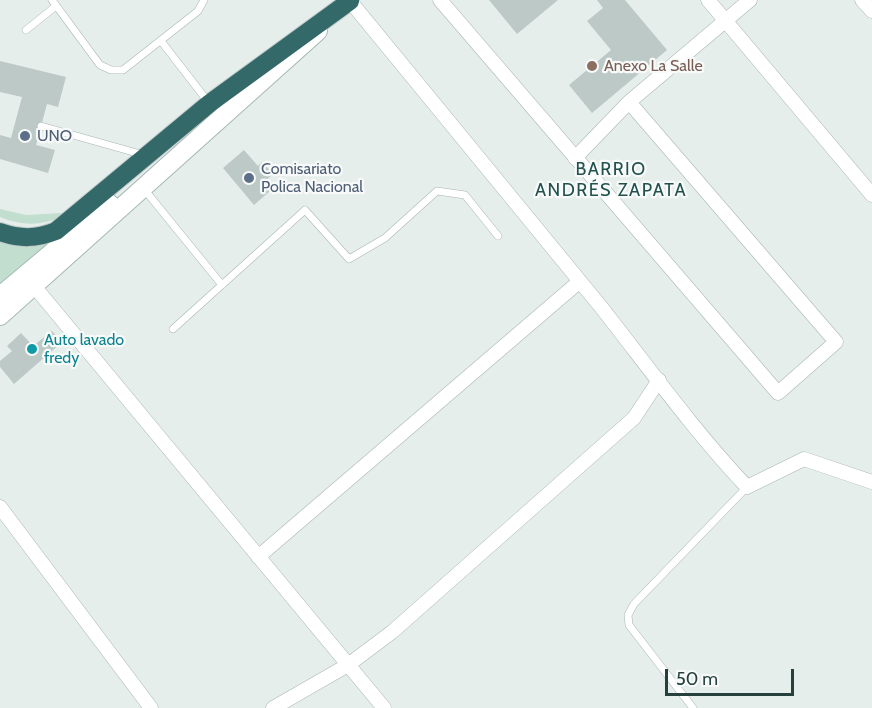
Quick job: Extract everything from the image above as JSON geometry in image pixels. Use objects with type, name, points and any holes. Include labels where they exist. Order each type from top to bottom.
[{"type":"highway","points":[[0,232],[20,238],[42,236],[56,231],[210,103],[350,2]]},
{"type":"street","points":[[440,0],[778,393],[836,342],[629,102]]},
{"type":"street","points":[[708,0],[872,195]]},
{"type":"street","points":[[575,158],[629,102],[750,0]]},
{"type":"street","points":[[862,0],[872,11]]},
{"type":"street","points":[[2,308],[34,286],[286,62],[350,2]]},
{"type":"street","points":[[350,2],[580,281],[712,450],[747,487],[804,459],[872,482]]},
{"type":"street","points":[[2,308],[350,2]]},
{"type":"street","points":[[258,557],[580,281]]},
{"type":"street","points":[[34,286],[384,708]]},
{"type":"street","points":[[273,708],[348,665],[392,632],[634,418],[659,380]]},
{"type":"street","points":[[0,507],[152,708]]},
{"type":"lane","points":[[26,30],[54,3],[100,65],[111,70],[123,70],[198,11],[203,6],[204,0]]},
{"type":"lane","points":[[161,41],[210,103]]},
{"type":"lane","points":[[41,126],[147,155]]},
{"type":"lane","points":[[144,189],[222,285]]},
{"type":"lane","points":[[173,329],[305,210],[349,259],[385,238],[437,191],[465,195],[498,236]]},
{"type":"lane","points":[[693,708],[629,625],[628,615],[634,604],[747,487]]},
{"type":"green space","points":[[0,209],[26,215],[62,213],[61,217],[31,224],[0,217]]},
{"type":"green space","points":[[53,241],[0,285],[0,242],[18,244]]},
{"type":"building","points":[[489,0],[558,0],[517,34]]},
{"type":"building","name":"Anexo La Salle","points":[[597,0],[625,0],[667,50],[592,113],[569,85],[611,50],[587,21],[603,8]]},
{"type":"building","points":[[0,61],[66,77],[58,107],[47,104],[36,145],[55,150],[48,173],[0,159],[0,135],[11,138],[22,97],[0,92]]},
{"type":"building","name":"Comisariato Polica Nacional","points":[[244,150],[258,166],[262,162],[273,174],[263,183],[270,191],[254,205],[223,168]]},
{"type":"building","name":"Auto lavado fredy","points":[[52,331],[62,342],[14,384],[0,367],[0,361],[12,351],[7,346],[21,333],[33,346]]},
{"type":"place","name":"Anexo La Salle","points":[[592,66]]},
{"type":"place","name":"UNO","points":[[25,136]]},
{"type":"place","name":"Comisariato Polica Nacional","points":[[249,178]]},
{"type":"place","name":"Auto lavado fredy","points":[[32,349]]},
{"type":"district","name":"BARRIO ANDRÉS ZAPATA","points":[[611,180]]}]
